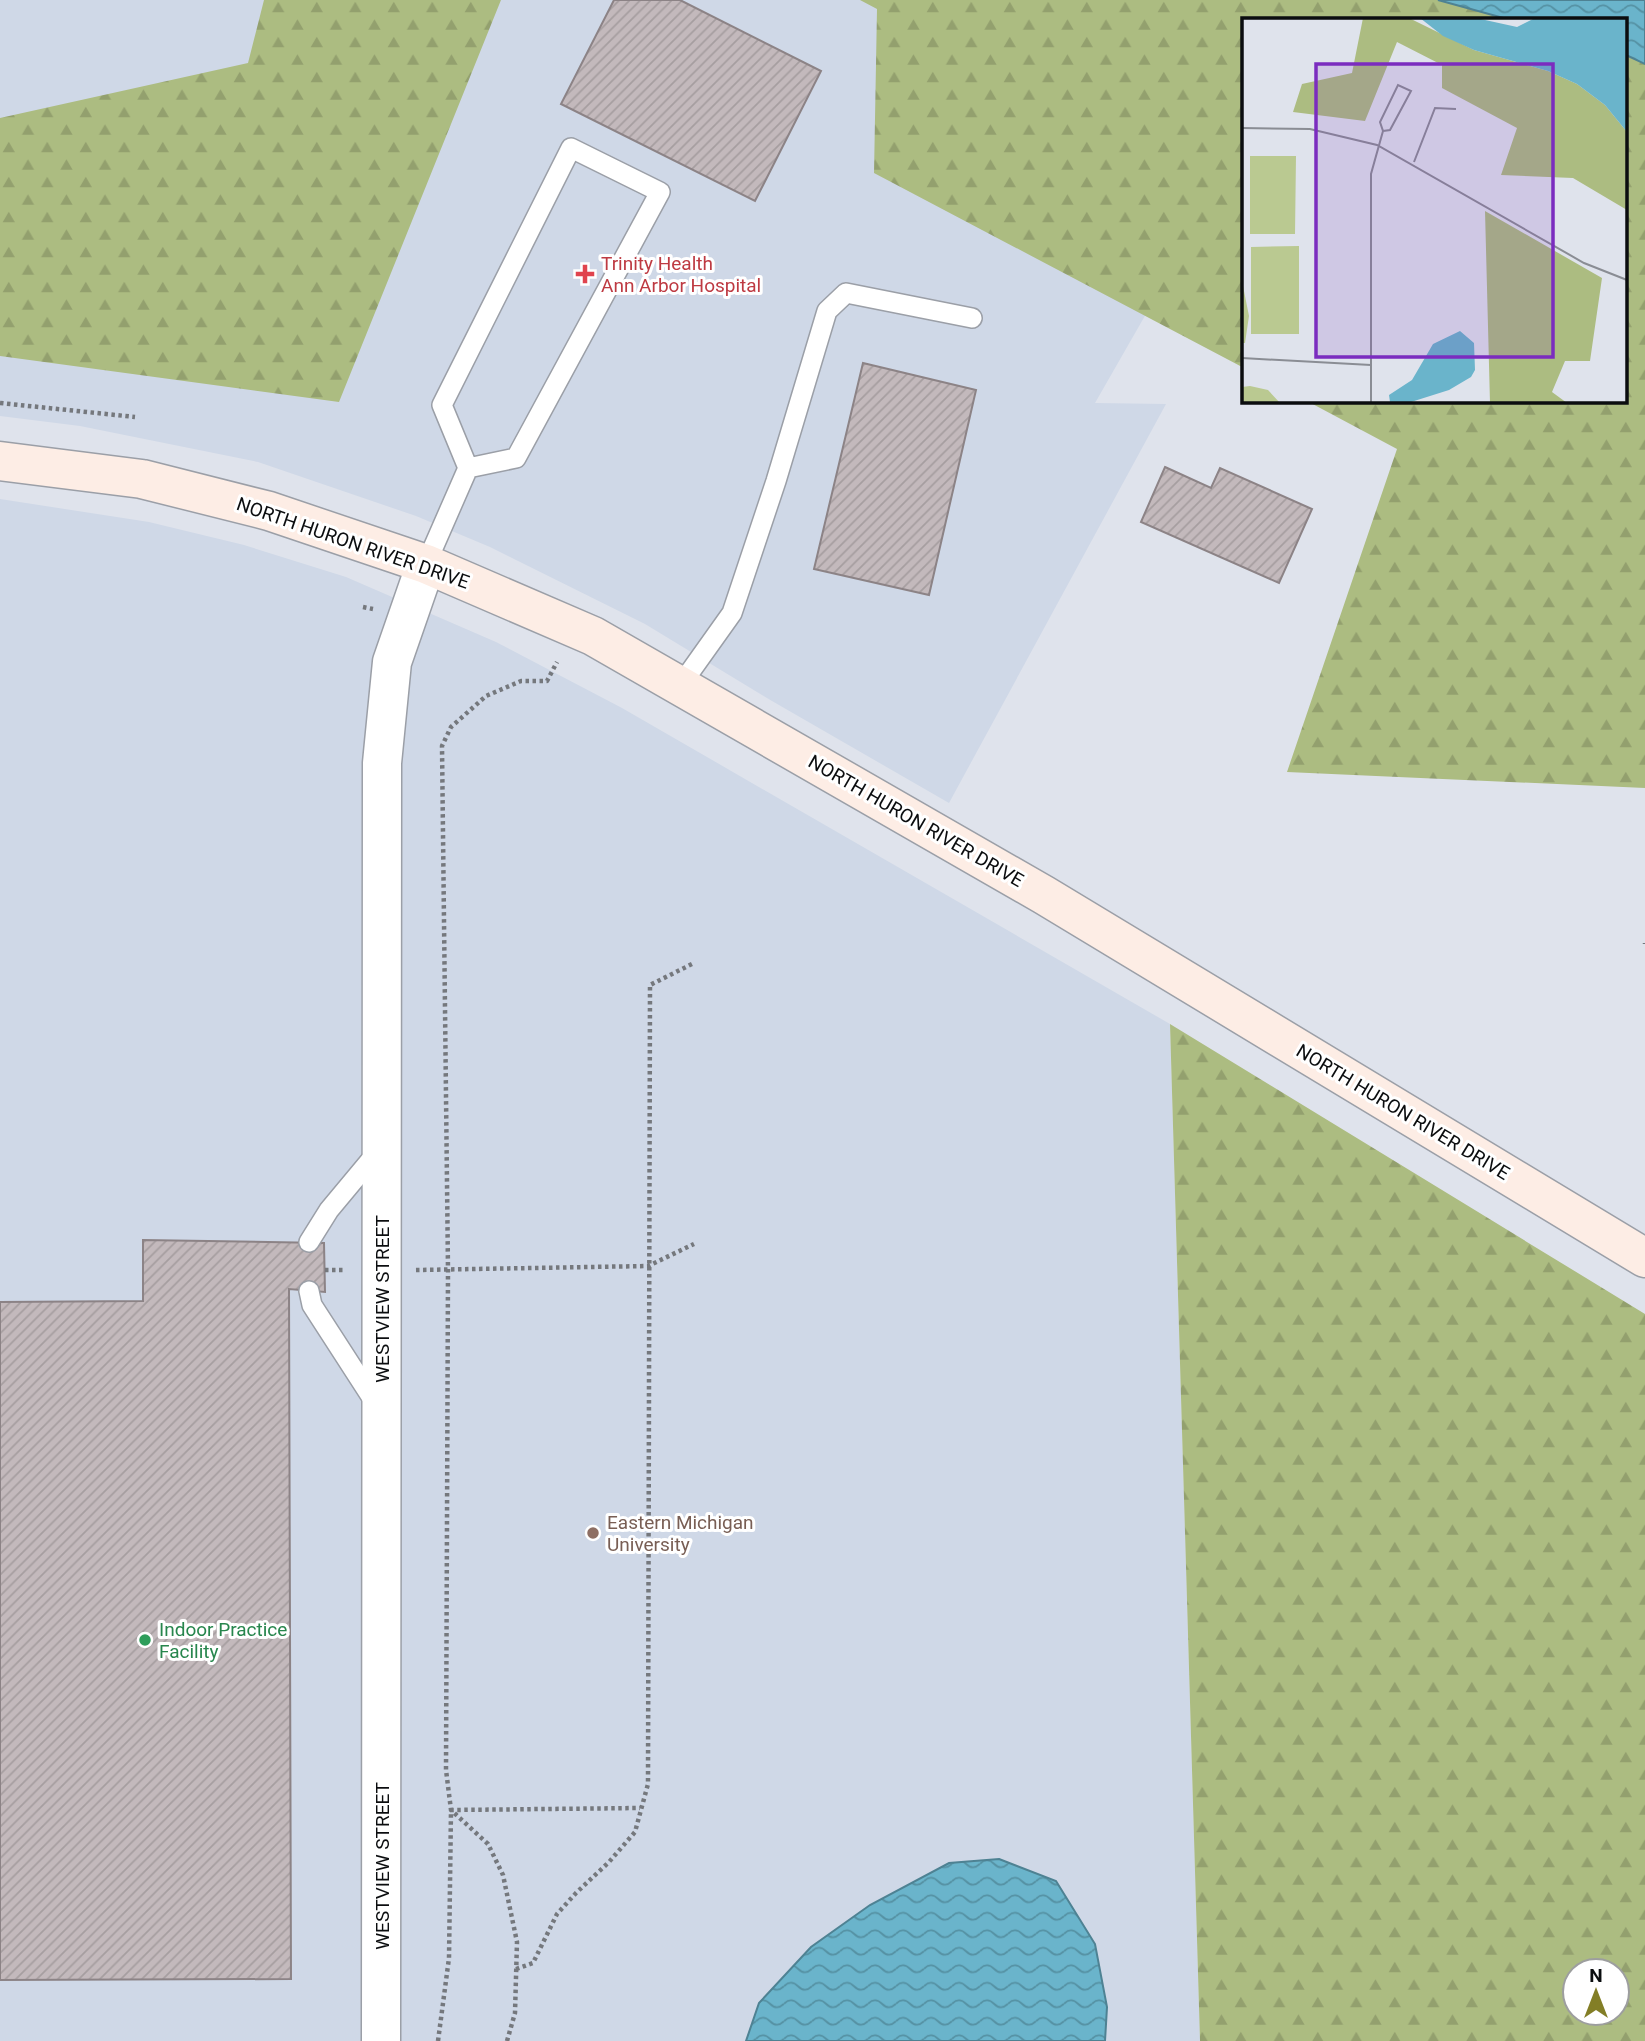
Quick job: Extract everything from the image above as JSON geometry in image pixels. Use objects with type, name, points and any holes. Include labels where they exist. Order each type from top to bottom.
[{"type":"main road","name":"NORTH HURON RIVER DRIVE","points":[[0,461],[142,479],[269,511],[426,564],[576,627],[1044,895],[1645,1258]]},
{"type":"street","name":"WESTVIEW STREET","points":[[381,2041],[382,764],[392,662],[426,564]]},
{"type":"lane","points":[[426,564],[468,468],[442,405],[571,148],[660,192],[516,458],[468,468]]},
{"type":"lane","points":[[680,686],[732,613],[776,481],[827,311],[846,293],[972,318]]},
{"type":"lane","points":[[309,1242],[329,1210],[382,1146]]},
{"type":"lane","points":[[309,1291],[312,1305],[382,1414]]},
{"type":"path","points":[[0,403],[135,417]]},
{"type":"path","points":[[438,2041],[449,1958],[451,1810],[446,1770],[449,1270],[442,746],[451,727],[486,696],[521,681],[547,681],[576,627]]},
{"type":"path","points":[[516,1969],[533,1963],[557,1914],[635,1832],[648,1784],[650,985],[694,962]]},
{"type":"path","points":[[449,1270],[648,1266],[694,1244]]},
{"type":"path","points":[[451,1810],[640,1808]]},
{"type":"path","points":[[451,1810],[488,1844],[503,1875],[517,1942],[515,2013],[506,2041]]},
{"type":"shaded area","name":"Trinity Health Ann Arbor Hospital","points":[[0,0],[1327,0],[1242,18],[1242,146],[1095,403],[1166,404],[949,803],[645,624],[490,547],[416,516],[258,462],[80,426],[0,416]]},
{"type":"shaded area","name":"Eastern Michigan University","points":[[0,499],[149,522],[244,545],[346,577],[496,642],[622,708],[1170,1024],[1200,2041],[0,2041]]},
{"type":"green space","points":[[264,0],[501,0],[339,402],[0,356],[0,118],[248,63]]},
{"type":"green space","points":[[860,0],[1438,0],[1503,18],[1242,18],[1242,367],[874,173],[877,9]]},
{"type":"green space","points":[[1628,56],[1645,64],[1645,788],[1287,772],[1397,449],[1309,402],[1628,402]]},
{"type":"green space","points":[[1170,1024],[1645,1314],[1645,2041],[1200,2041]]},
{"type":"water","points":[[1438,0],[1645,0],[1645,64],[1628,56],[1628,18],[1503,18]]},
{"type":"water","points":[[999,1859],[1056,1881],[1095,1944],[1107,2007],[1105,2041],[746,2041],[759,2003],[811,1947],[870,1905],[949,1863]]},
{"type":"building","points":[[614,0],[680,0],[821,71],[755,201],[561,104]]},
{"type":"building","points":[[863,363],[976,390],[929,595],[814,569]]},
{"type":"building","points":[[1165,467],[1211,488],[1220,468],[1312,509],[1279,583],[1141,522]]},
{"type":"building","name":"Indoor Practice Facility","points":[[143,1240],[324,1243],[325,1292],[289,1289],[291,1979],[0,1980],[0,1302],[143,1301]]},
{"type":"place","name":"Trinity Health Ann Arbor Hospital","points":[[585,274]]},
{"type":"place","name":"Eastern Michigan University","points":[[593,1533]]},
{"type":"place","name":"Indoor Practice Facility","points":[[145,1640]]}]
